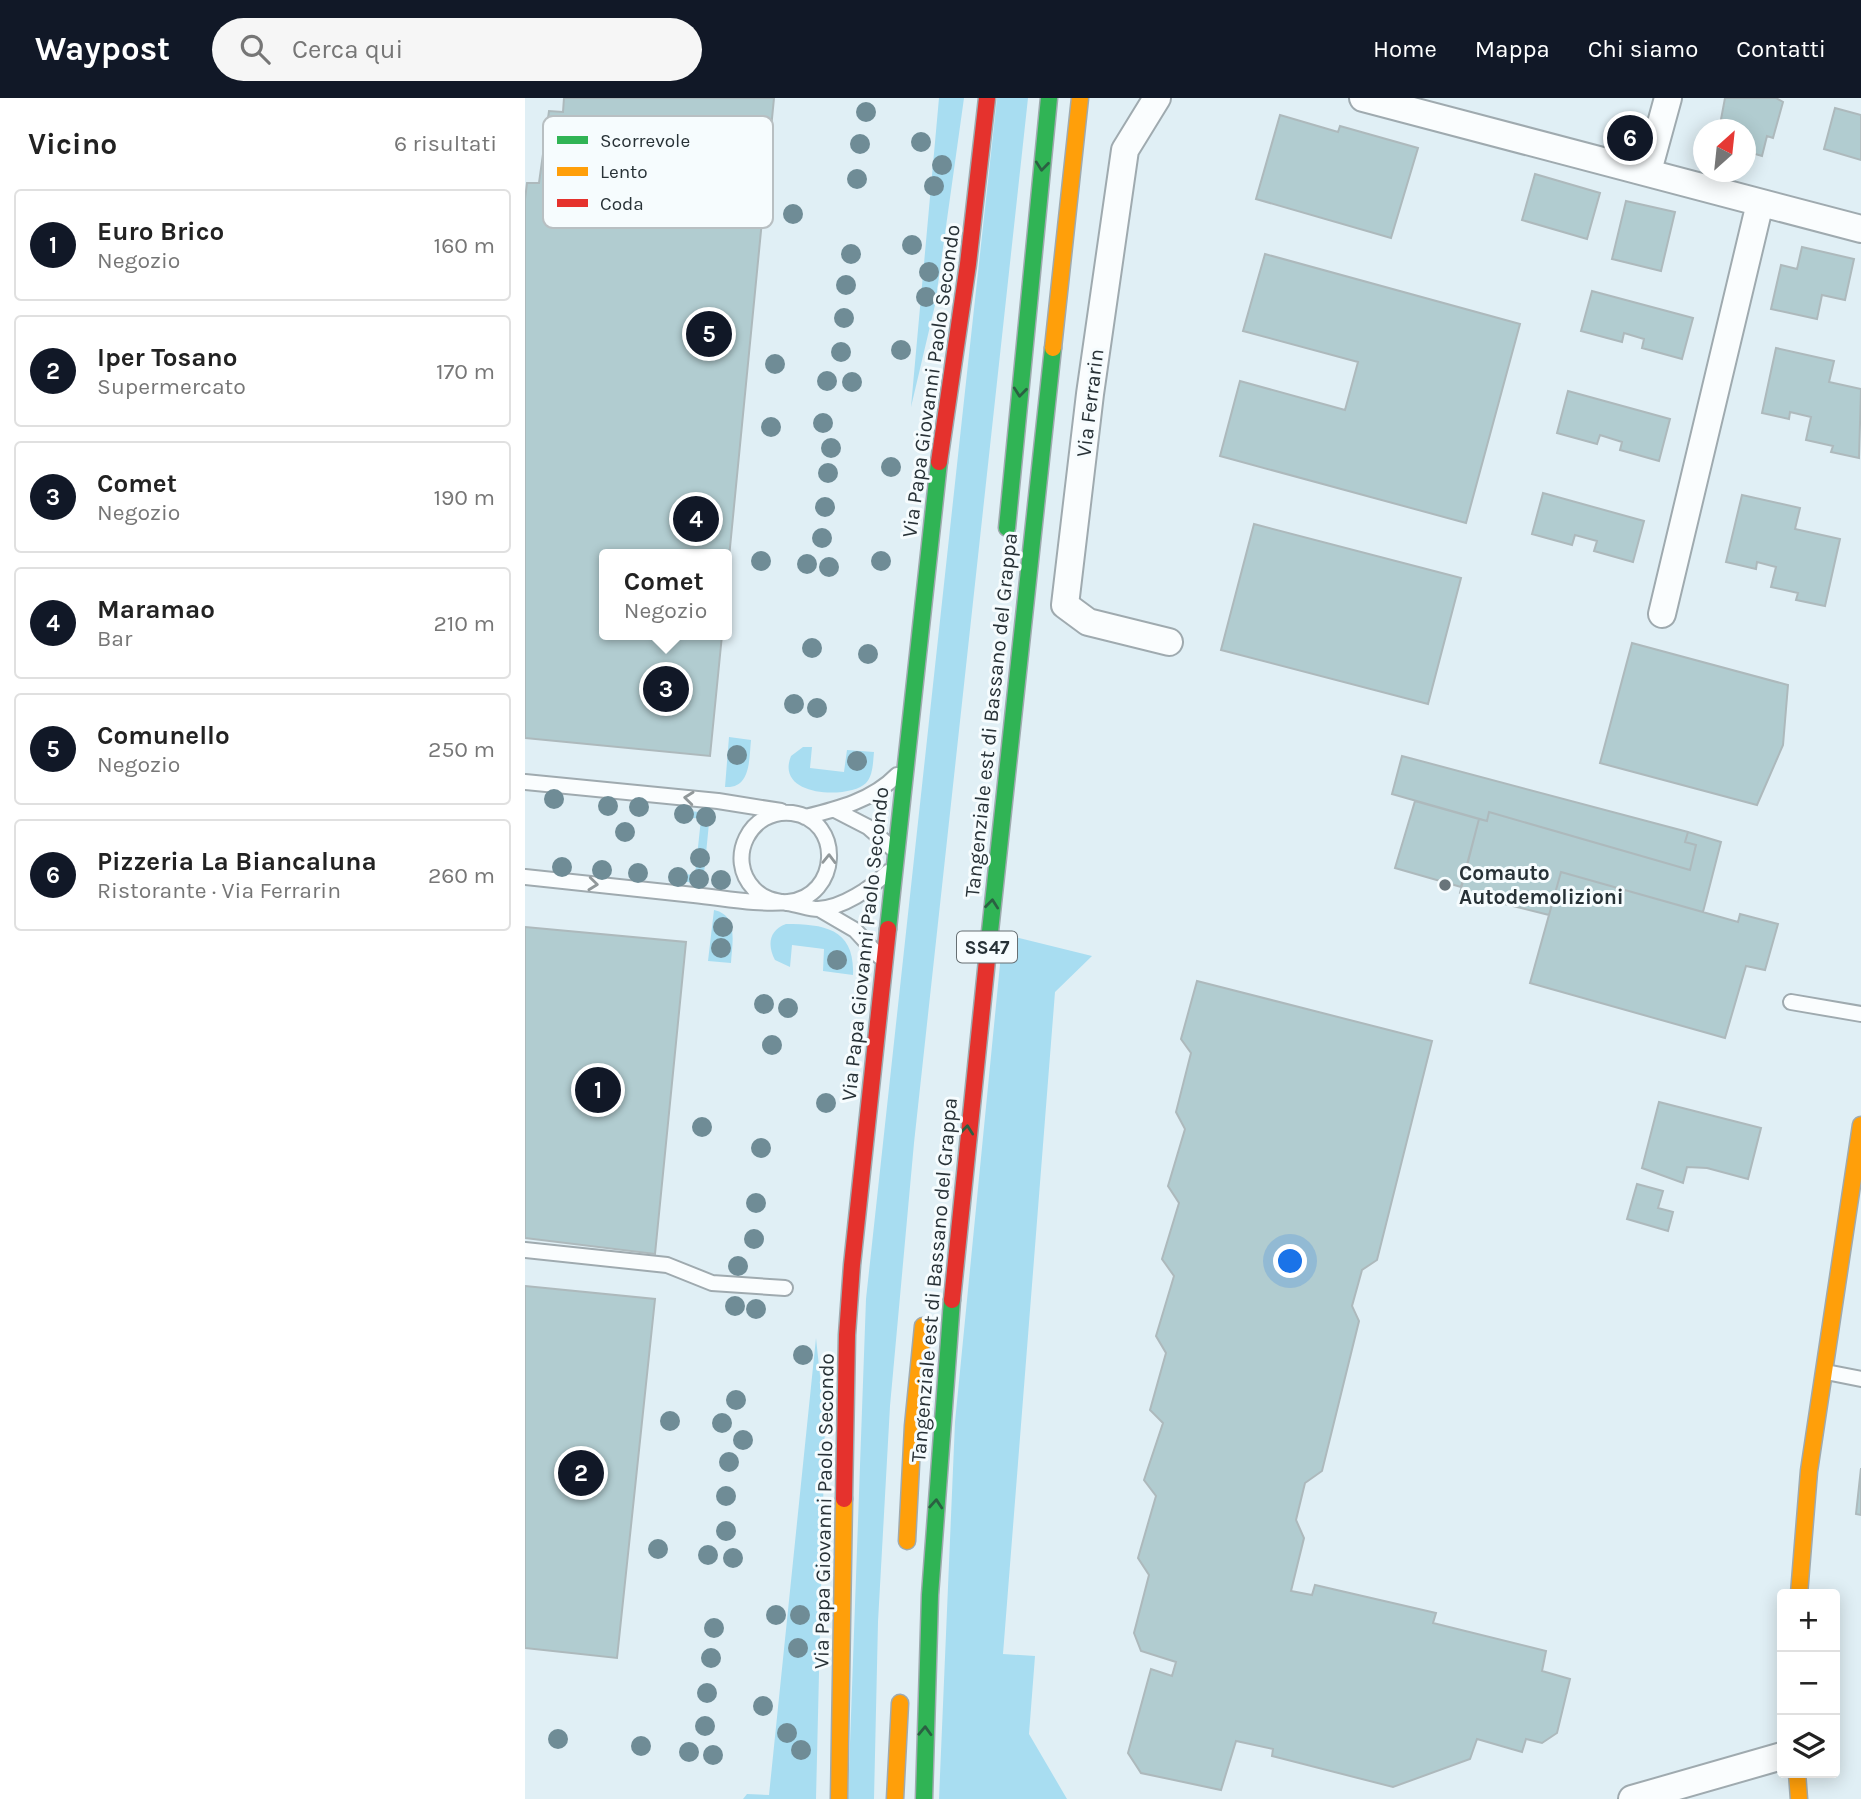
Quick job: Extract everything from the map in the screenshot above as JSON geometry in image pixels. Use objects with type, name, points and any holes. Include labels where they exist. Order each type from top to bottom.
[{"type":"main road","name":"Via Papa Giovanni Paolo Secondo","points":[[839,1799],[847,1335],[939,463],[968,264],[987,98]]},
{"type":"main road","name":"Tangenziale est di Bassano del Grappa","points":[[1005,541],[1049,98]]},
{"type":"main road","name":"Tangenziale est di Bassano del Grappa","points":[[924,1799],[930,1595],[955,1253],[1080,98]]},
{"type":"main road","points":[[1799,1589],[1809,1471],[1861,1125]]},
{"type":"main road","name":"Tangenziale est di Bassano del Grappa","points":[[906,1564],[913,1426],[925,1316]]},
{"type":"main road","points":[[895,1799],[901,1689]]},
{"type":"main road","points":[[1797,1778],[1799,1799]]},
{"type":"street","name":"Via Ferrarin","points":[[1157,98],[1125,150],[1090,394],[1065,605],[1089,622],[1169,642]]},
{"type":"street","points":[[1363,98],[1861,229]]},
{"type":"street","points":[[1648,171],[1668,98]]},
{"type":"street","points":[[1662,614],[1761,203]]},
{"type":"street","points":[[1632,1799],[1777,1757]]},
{"type":"lane","points":[[805,817],[835,810],[879,791],[905,766]]},
{"type":"lane","points":[[525,782],[757,806],[790,813],[805,817],[818,826],[826,838],[830,852],[830,867],[815,892],[801,900],[787,903],[525,877]]},
{"type":"lane","points":[[746,900],[741,850],[754,826],[757,806]]},
{"type":"lane","points":[[819,909],[861,893],[879,881],[896,857],[867,827],[835,810]]},
{"type":"lane","points":[[754,826],[765,818],[790,813]]},
{"type":"lane","points":[[746,879],[763,897],[819,909],[855,930],[885,962]]},
{"type":"lane","points":[[1791,1002],[1861,1014]]},
{"type":"lane","points":[[525,1250],[667,1265],[712,1283],[785,1288]]},
{"type":"lane","points":[[1824,1372],[1861,1379]]},
{"type":"shaded area","points":[[939,98],[964,98],[935,305],[911,407]]},
{"type":"shaded area","points":[[997,98],[1028,98],[914,1143],[890,1406],[878,1622],[874,1799],[848,1799],[866,1299]]},
{"type":"shaded area","points":[[729,737],[751,740],[750,756],[747,771],[740,783],[725,787]]},
{"type":"shaded area","points":[[803,747],[812,747],[810,768],[844,772],[847,750],[874,752],[870,777],[858,788],[846,791],[831,793],[803,787],[793,780],[789,770],[791,756]]},
{"type":"shaded area","points":[[679,810],[710,813],[703,884],[672,880],[672,873],[695,875],[701,819],[679,816]]},
{"type":"shaded area","points":[[714,910],[722,913],[731,924],[731,963],[708,961]]},
{"type":"shaded area","points":[[786,924],[813,926],[835,932],[849,948],[853,975],[823,971],[824,949],[792,945],[790,967],[775,960],[771,939],[776,930]]},
{"type":"shaded area","points":[[1003,934],[1092,956],[1055,992],[1003,1654],[1035,1656],[1029,1734],[1067,1799],[939,1799],[955,1422]]},
{"type":"shaded area","points":[[816,1338],[825,1423],[816,1799],[743,1799],[747,1794],[769,1795]]},
{"type":"building","points":[[564,98],[774,98],[772,116],[548,116],[549,111],[563,112]]},
{"type":"building","points":[[1725,98],[1776,98],[1783,102],[1773,138],[1767,136],[1762,156],[1756,154],[1756,119],[1721,119]]},
{"type":"building","points":[[1835,108],[1861,115],[1861,160],[1824,149]]},
{"type":"building","points":[[1280,115],[1338,132],[1340,126],[1418,148],[1391,238],[1256,199]]},
{"type":"building","points":[[543,154],[543,228],[761,228],[730,549],[599,549],[599,640],[722,640],[710,756],[525,738],[525,199],[527,183],[539,183]]},
{"type":"building","points":[[1535,174],[1600,193],[1587,239],[1522,220]]},
{"type":"building","points":[[1626,201],[1675,212],[1661,271],[1612,259]]},
{"type":"building","points":[[1802,247],[1854,259],[1845,300],[1822,295],[1817,319],[1771,309],[1781,265],[1797,269]]},
{"type":"building","points":[[1265,254],[1520,324],[1466,523],[1220,456],[1240,381],[1345,410],[1358,362],[1243,331]]},
{"type":"building","points":[[1592,291],[1693,318],[1682,359],[1642,348],[1644,339],[1624,333],[1622,342],[1581,331]]},
{"type":"building","points":[[1776,348],[1834,361],[1829,382],[1861,389],[1859,458],[1831,452],[1833,446],[1806,440],[1811,417],[1790,412],[1789,419],[1762,413]]},
{"type":"building","points":[[1568,391],[1670,419],[1659,461],[1620,450],[1622,442],[1600,435],[1597,444],[1557,433]]},
{"type":"building","points":[[1543,493],[1644,521],[1633,562],[1594,551],[1597,541],[1575,535],[1572,545],[1532,534]]},
{"type":"building","points":[[1742,495],[1800,508],[1795,529],[1840,539],[1825,606],[1796,600],[1798,593],[1771,587],[1776,567],[1757,562],[1756,569],[1726,562]]},
{"type":"building","points":[[1254,524],[1461,578],[1428,704],[1221,650]]},
{"type":"building","points":[[1632,643],[1788,685],[1783,745],[1757,805],[1600,763]]},
{"type":"building","points":[[1402,756],[1688,832],[1685,842],[1696,845],[1690,870],[1489,812],[1487,821],[1392,794]]},
{"type":"building","points":[[1415,801],[1479,819],[1461,887],[1395,868]]},
{"type":"building","points":[[1489,812],[1690,870],[1696,845],[1685,842],[1688,832],[1721,842],[1703,912],[1561,872],[1549,915],[1460,893],[1479,819],[1487,821]]},
{"type":"building","points":[[1561,872],[1738,922],[1740,914],[1778,924],[1765,970],[1746,966],[1725,1038],[1530,983]]},
{"type":"building","points":[[525,927],[686,942],[655,1254],[525,1238]]},
{"type":"building","points":[[1197,981],[1432,1041],[1377,1260],[1362,1270],[1352,1306],[1359,1321],[1322,1471],[1305,1483],[1296,1520],[1304,1538],[1291,1591],[1312,1595],[1315,1585],[1436,1613],[1433,1623],[1546,1651],[1542,1671],[1570,1679],[1557,1733],[1542,1743],[1526,1739],[1522,1752],[1477,1739],[1470,1759],[1393,1787],[1272,1756],[1273,1749],[1236,1741],[1221,1790],[1141,1773],[1128,1753],[1151,1669],[1172,1676],[1176,1662],[1141,1651],[1134,1633],[1149,1575],[1138,1558],[1156,1496],[1144,1480],[1163,1423],[1150,1410],[1166,1353],[1156,1336],[1174,1276],[1162,1259],[1179,1203],[1168,1186],[1185,1129],[1176,1112],[1191,1053],[1181,1039]]},
{"type":"building","points":[[1659,1102],[1761,1128],[1748,1179],[1707,1168],[1687,1167],[1683,1183],[1642,1168]]},
{"type":"building","points":[[1637,1184],[1663,1191],[1658,1208],[1673,1212],[1668,1231],[1627,1219]]},
{"type":"building","points":[[525,1286],[655,1299],[617,1658],[525,1648]]},
{"type":"building","points":[[1861,1468],[1861,1515],[1856,1514]]},
{"type":"traffic: fast","points":[[1007,528],[1049,98]]},
{"type":"traffic: fast","points":[[988,950],[1053,348]]},
{"type":"traffic: fast","points":[[888,929],[939,462]]},
{"type":"traffic: fast","points":[[924,1799],[930,1595],[952,1300]]},
{"type":"traffic: slow","points":[[1053,348],[1080,98]]},
{"type":"traffic: slow","points":[[1799,1589],[1809,1471],[1861,1125]]},
{"type":"traffic: slow","points":[[907,1541],[913,1426],[923,1326]]},
{"type":"traffic: slow","points":[[839,1799],[844,1499]]},
{"type":"traffic: slow","points":[[895,1799],[900,1703]]},
{"type":"traffic: slow","points":[[1797,1778],[1799,1799]]},
{"type":"traffic: jam","points":[[939,462],[968,264],[987,98]]},
{"type":"traffic: jam","points":[[844,1499],[847,1335],[852,1265],[888,929]]},
{"type":"traffic: jam","points":[[952,1300],[988,950]]},
{"type":"place","name":"Pizzeria La Biancaluna","points":[[1630,138]]},
{"type":"place","name":"Comunello","points":[[709,334]]},
{"type":"place","name":"Maramao","points":[[696,519]]},
{"type":"place","name":"Comet","points":[[666,689]]},
{"type":"place","name":"Comauto Autodemolizioni","points":[[1445,885]]},
{"type":"place","name":"Euro Brico","points":[[598,1090]]},
{"type":"place","name":"Iper Tosano","points":[[581,1473]]}]
